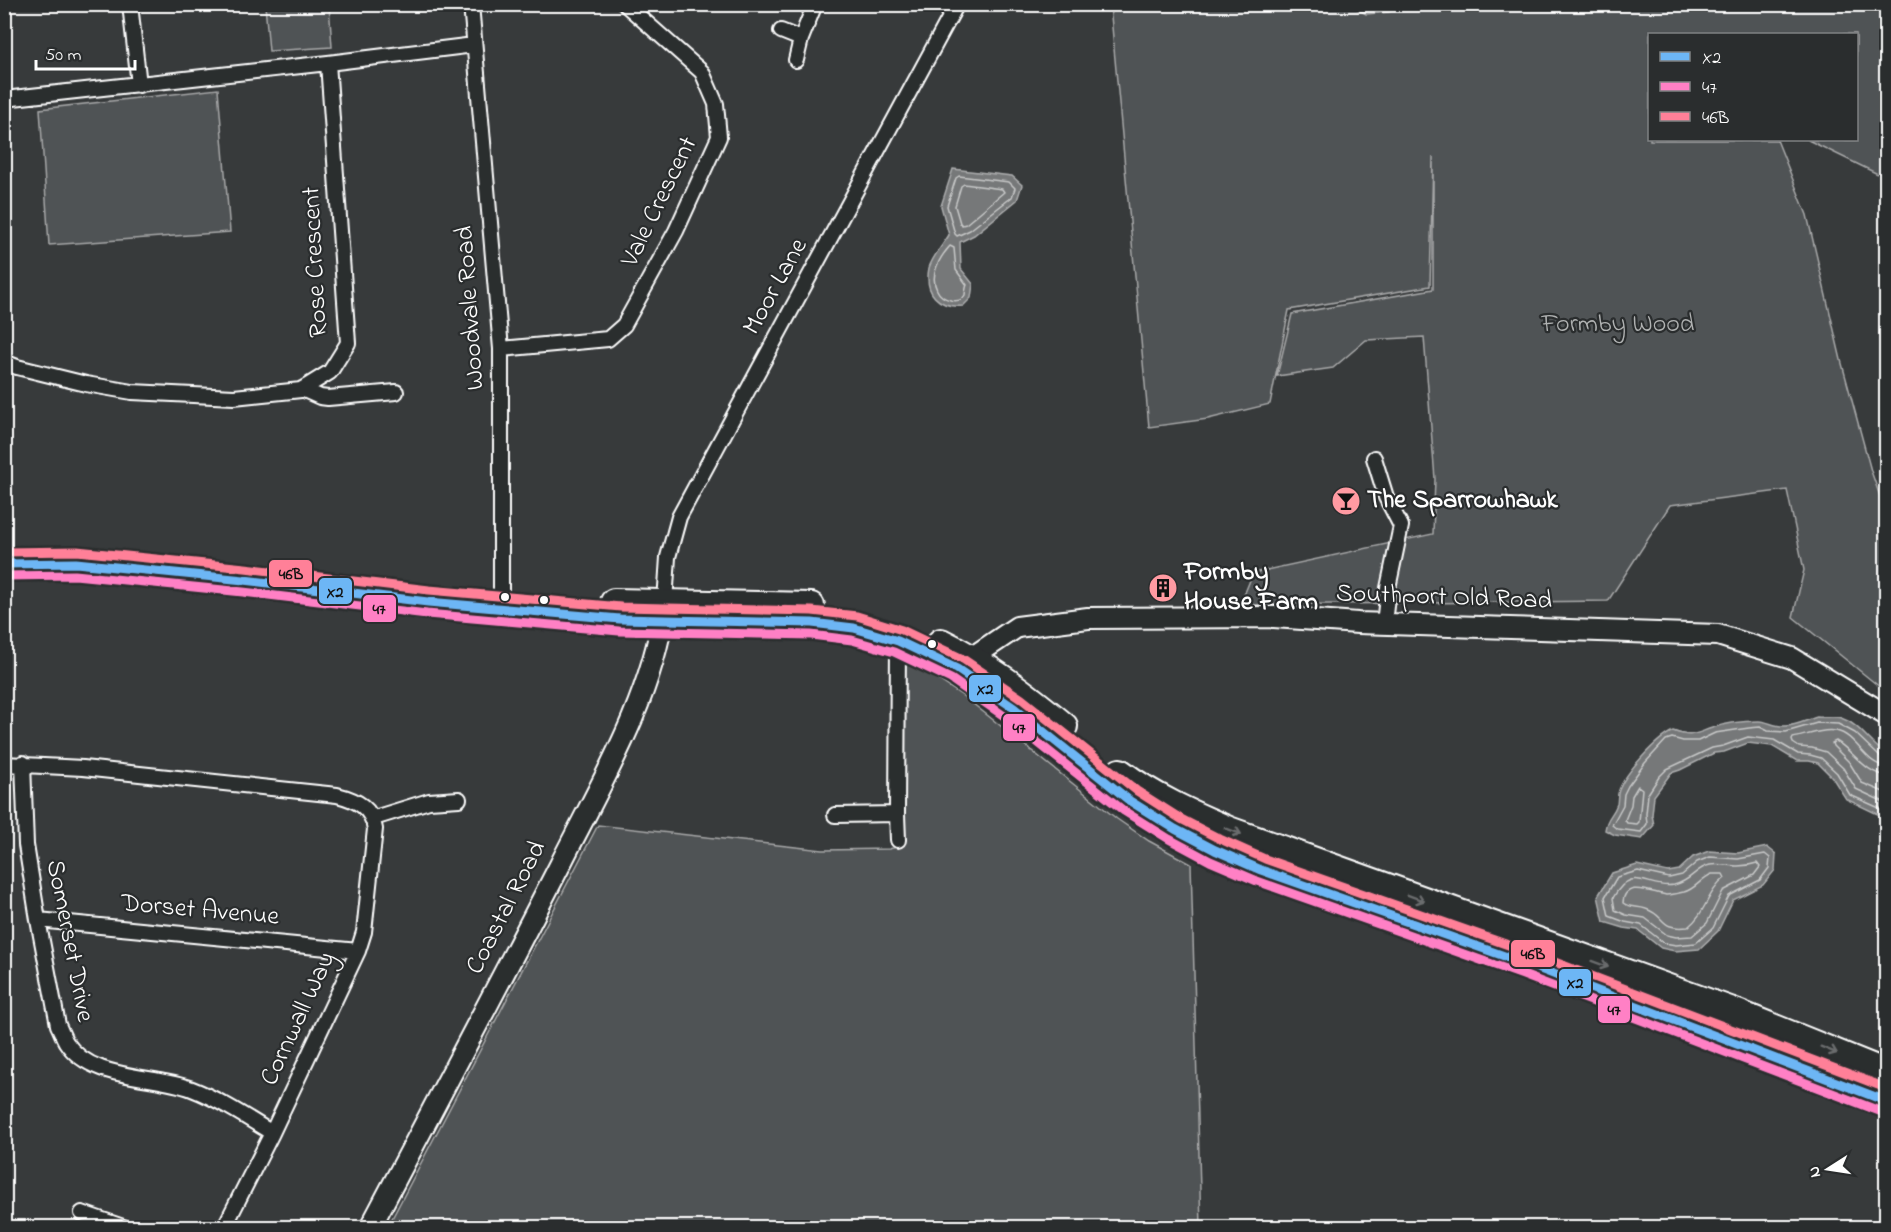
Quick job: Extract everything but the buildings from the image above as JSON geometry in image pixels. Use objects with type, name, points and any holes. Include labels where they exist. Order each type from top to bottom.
[{"type":"highway","points":[[4,564],[76,563],[527,610],[612,602],[663,611],[812,622],[855,628],[964,663],[1022,691],[1140,787],[1188,813],[1229,830],[1730,1010],[1887,1072]]},
{"type":"highway","points":[[663,611],[814,606],[891,621],[923,633],[964,663],[1014,708],[1130,801],[1174,829],[1215,850],[1261,870],[1527,964],[1887,1101]]},
{"type":"highway","points":[[1676,991],[1723,1022],[1796,1051],[1800,1061],[1798,1068]]},
{"type":"street","points":[[130,4],[139,85]]},
{"type":"street","name":"Woodvale Road","points":[[471,4],[501,349],[501,608]]},
{"type":"street","name":"Vale Crescent","points":[[501,349],[608,339],[624,325],[676,231],[718,137],[716,104],[702,72],[624,4]]},
{"type":"street","points":[[796,60],[801,39],[815,4]]},
{"type":"street","name":"Moor Lane","points":[[663,611],[668,557],[679,517],[957,4]]},
{"type":"street","points":[[781,31],[801,39]]},
{"type":"street","points":[[4,99],[474,45]]},
{"type":"street","name":"Rose Crescent","points":[[4,362],[17,368],[132,392],[234,397],[302,389],[330,372],[348,343],[328,63]]},
{"type":"street","points":[[302,389],[328,398],[396,392]]},
{"type":"street","points":[[1374,458],[1386,497],[1401,526],[1388,588],[1384,624]]},
{"type":"street","name":"Coastal Road","points":[[369,1227],[493,996],[622,742],[649,678],[663,611]]},
{"type":"street","name":"Southport Old Road","points":[[964,663],[1017,627],[1088,618],[1274,617],[1384,624],[1718,635],[1792,658],[1887,715]]},
{"type":"street","points":[[898,641],[898,840]]},
{"type":"street","points":[[4,764],[172,776],[337,795],[349,798],[365,807],[374,818],[429,801],[459,800]]},
{"type":"street","name":"Somerset Drive","points":[[23,764],[26,845],[58,1025],[66,1042],[77,1055],[92,1065],[191,1089],[227,1106],[272,1133]]},
{"type":"street","points":[[835,815],[897,814]]},
{"type":"street","name":"Cornwall Way","points":[[224,1227],[272,1133],[358,951],[364,932],[375,829],[374,818]]},
{"type":"street","name":"Dorset Avenue","points":[[38,920],[358,951]]},
{"type":"street","points":[[82,1214],[126,1227]]},
{"type":"green space","points":[[265,5],[329,5],[332,47],[269,51]]},
{"type":"green space","name":"Formby Wood","points":[[1110,5],[1886,5],[1886,178],[1810,141],[1858,141],[1858,33],[1648,33],[1648,141],[1777,141],[1807,215],[1841,360],[1871,471],[1886,513],[1886,692],[1793,617],[1804,570],[1787,490],[1670,505],[1608,601],[1240,605],[1253,573],[1433,534],[1435,479],[1424,337],[1366,340],[1333,368],[1277,376],[1292,314],[1433,289],[1433,157],[1430,286],[1289,310],[1270,404],[1208,419],[1149,427]]},
{"type":"green space","points":[[218,89],[230,232],[49,245],[40,109]]},
{"type":"green space","points":[[901,659],[967,699],[1117,819],[1149,841],[1191,864],[1201,1227],[387,1228],[598,825],[823,850],[889,849],[901,846]]},
{"type":"water","points":[[1339,5],[1399,5],[1389,12],[1366,14],[1354,7]]},
{"type":"water","points":[[953,169],[1012,176],[1022,185],[1017,200],[974,235],[960,242],[961,269],[973,284],[971,298],[963,306],[946,304],[935,297],[931,292],[928,277],[933,260],[949,235],[941,206]]},
{"type":"water","points":[[1817,717],[1838,717],[1848,721],[1886,754],[1886,818],[1846,799],[1832,777],[1818,763],[1797,761],[1772,746],[1748,743],[1724,752],[1714,753],[1671,773],[1654,796],[1652,815],[1654,825],[1642,839],[1615,835],[1605,830],[1617,804],[1619,790],[1628,774],[1650,748],[1673,731],[1693,734],[1723,725],[1753,721],[1789,726]]},
{"type":"water","points":[[1767,847],[1776,854],[1775,870],[1763,885],[1733,900],[1718,931],[1699,949],[1675,951],[1661,948],[1638,930],[1604,922],[1598,896],[1612,873],[1637,865],[1668,872],[1679,870],[1693,857],[1709,851],[1738,853]]},
{"type":"transit line","name":"46B","points":[[4,552],[77,551],[429,590],[621,607],[812,611],[857,616],[902,630],[963,659],[1022,699],[1137,791],[1181,819],[1220,839],[1265,859],[1531,953],[1886,1088]]},
{"type":"transit line","name":"X2","points":[[4,564],[76,563],[428,602],[620,619],[812,623],[854,628],[898,641],[957,669],[1014,708],[1130,801],[1215,850],[1261,870],[1527,964],[1886,1101]]},
{"type":"transit line","name":"47","points":[[4,576],[75,575],[427,614],[619,631],[811,635],[852,640],[894,652],[951,679],[1007,718],[1124,811],[1210,861],[1257,881],[1523,975],[1882,1112]]},
{"type":"place","name":"The Sparrowhawk","points":[[1346,501]]},
{"type":"place","name":"Formby House Farm","points":[[1163,588]]}]
